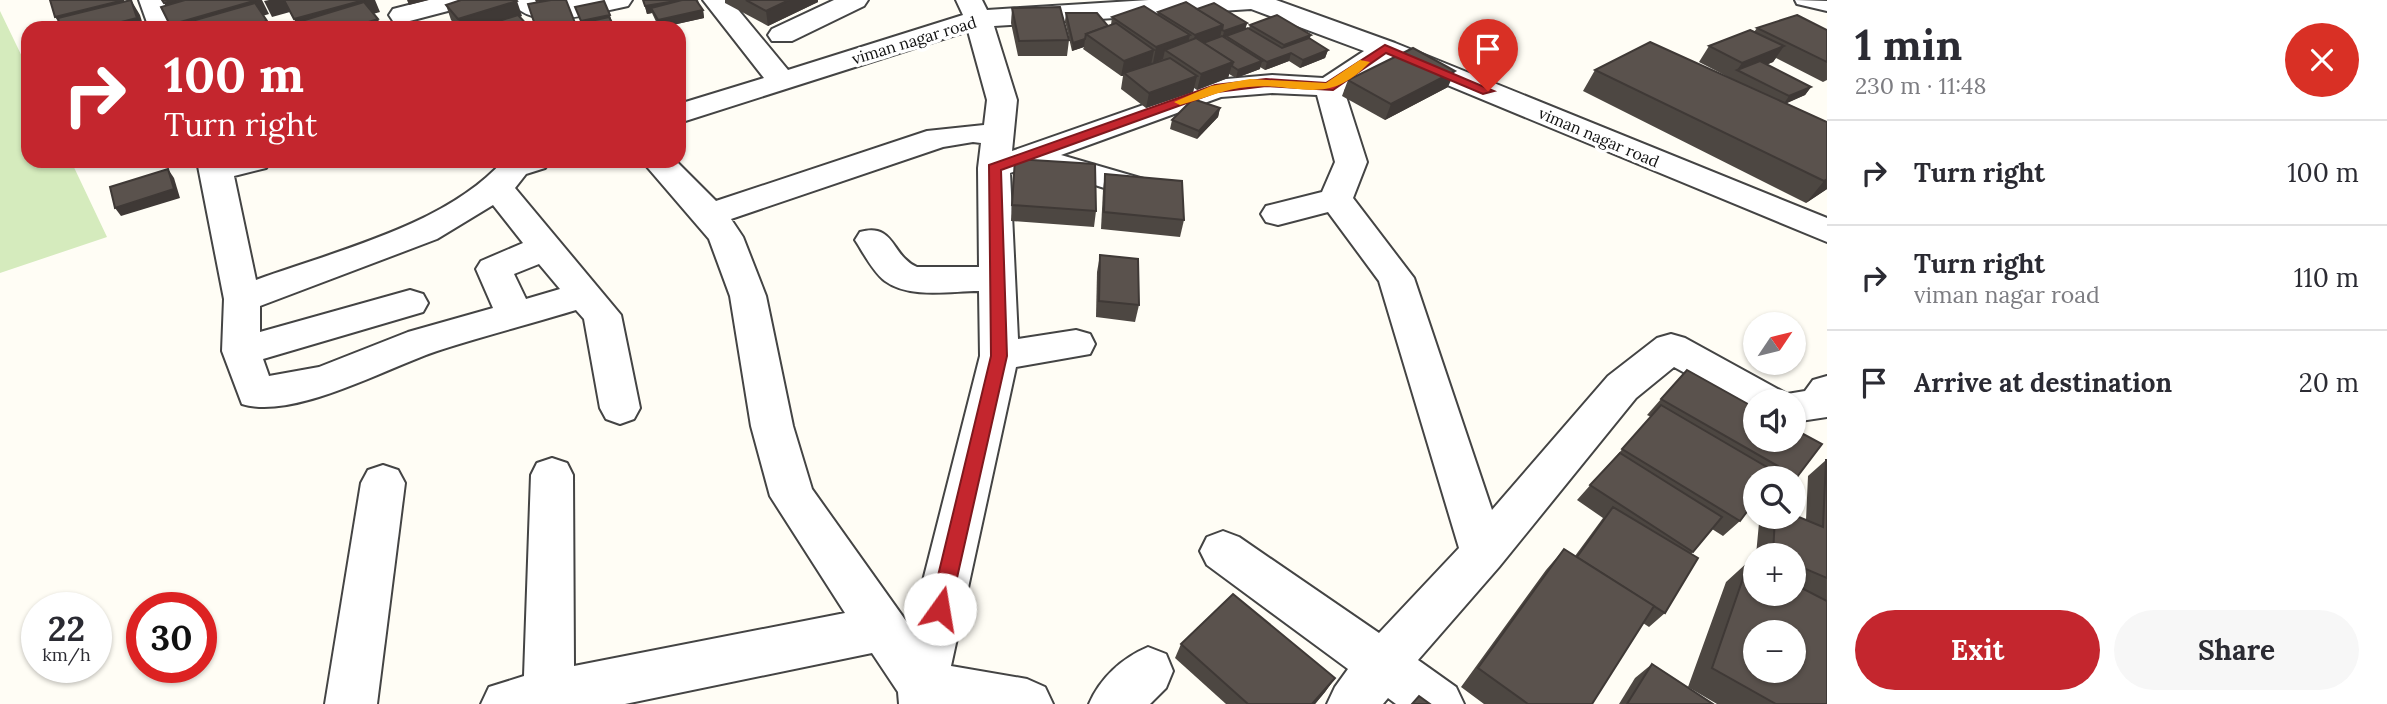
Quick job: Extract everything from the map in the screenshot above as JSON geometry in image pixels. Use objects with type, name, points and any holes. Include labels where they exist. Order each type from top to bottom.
[{"type":"street","points":[[152,0],[160,21]]},
{"type":"street","points":[[402,14],[458,0]]},
{"type":"street","points":[[523,0],[539,10],[559,10],[619,0]]},
{"type":"street","points":[[716,0],[782,81]]},
{"type":"street","points":[[782,35],[855,0]]},
{"type":"street","name":"viman nagar road","points":[[686,112],[782,81],[974,9],[1254,1],[1385,49],[1827,231]]},
{"type":"street","points":[[921,699],[999,356],[996,152],[1002,100],[974,9]]},
{"type":"street","points":[[1034,156],[1215,89],[1250,83],[1283,82],[1329,87],[1385,49]]},
{"type":"street","points":[[1329,87],[1351,162],[1336,199]]},
{"type":"street","points":[[710,215],[938,138],[973,133],[996,152],[1034,156],[1135,187]]},
{"type":"street","points":[[215,168],[242,299],[241,351],[256,393],[324,381],[371,365],[421,342],[513,314],[593,305]]},
{"type":"street","points":[[665,168],[710,215],[726,237],[748,296],[772,426],[792,496],[883,628],[921,699]]},
{"type":"street","points":[[242,299],[425,231],[514,169],[547,247],[593,305],[620,408]]},
{"type":"street","points":[[1278,214],[1336,199]]},
{"type":"street","points":[[1336,199],[1396,278],[1483,553]]},
{"type":"street","points":[[872,240],[897,272],[912,279],[997,279]]},
{"type":"street","points":[[513,314],[494,269],[547,247]]},
{"type":"street","points":[[241,351],[410,303]]},
{"type":"street","points":[[371,365],[399,365],[593,305]]},
{"type":"street","points":[[999,356],[1076,344]]},
{"type":"street","points":[[1367,685],[1483,553],[1622,387],[1671,348],[1748,389]]},
{"type":"street","points":[[1806,406],[1816,405],[1827,391]]},
{"type":"street","points":[[552,475],[528,700],[883,628]]},
{"type":"street","points":[[351,704],[383,483]]},
{"type":"street","points":[[1223,551],[1367,685],[1438,704]]},
{"type":"street","points":[[921,699],[1027,704]]},
{"type":"lane","points":[[1803,0],[1827,6]]},
{"type":"green space","points":[[0,11],[21,54],[21,168],[74,168],[107,237],[0,273]]},
{"type":"building","points":[[50,0],[120,0],[120,1],[55,17]]},
{"type":"building","points":[[131,0],[137,18],[125,21],[59,21],[58,18]]},
{"type":"building","points":[[185,0],[257,0],[184,21],[168,21],[161,7]]},
{"type":"building","points":[[284,0],[364,0],[294,19]]},
{"type":"building","points":[[461,0],[517,1],[458,19],[446,5]]},
{"type":"building","points":[[566,0],[574,21],[534,21],[528,4]]},
{"type":"building","points":[[643,0],[682,0],[645,6]]},
{"type":"building","points":[[682,0],[696,0],[703,10],[658,20],[651,8]]},
{"type":"building","points":[[746,0],[789,0],[766,11]]},
{"type":"building","points":[[604,1],[610,15],[581,21],[575,7]]},
{"type":"building","points":[[364,2],[378,19],[372,21],[302,21]]},
{"type":"building","points":[[1186,2],[1223,25],[1195,35],[1158,12]]},
{"type":"building","points":[[255,3],[267,21],[192,21]]},
{"type":"building","points":[[1214,3],[1247,23],[1222,30],[1223,25],[1197,9]]},
{"type":"building","points":[[1144,6],[1190,35],[1156,47],[1112,17]]},
{"type":"building","points":[[1060,7],[1069,40],[1019,41],[1012,8]]},
{"type":"building","points":[[1066,13],[1097,13],[1108,26],[1086,34],[1085,39],[1073,43]]},
{"type":"building","points":[[518,15],[524,21],[499,21]]},
{"type":"building","points":[[1277,15],[1311,35],[1284,45],[1250,25]]},
{"type":"building","points":[[1797,15],[1827,30],[1827,62],[1757,28]]},
{"type":"building","points":[[609,17],[611,21],[591,21]]},
{"type":"building","points":[[1116,23],[1154,50],[1124,61],[1086,34]]},
{"type":"building","points":[[1248,28],[1282,48],[1309,38],[1328,50],[1303,60],[1291,53],[1267,62],[1226,36]]},
{"type":"building","points":[[1750,30],[1784,46],[1742,63],[1709,46]]},
{"type":"building","points":[[1222,36],[1262,61],[1238,70],[1232,66],[1233,62],[1203,43]]},
{"type":"building","points":[[1196,38],[1233,62],[1201,74],[1165,50]]},
{"type":"building","points":[[1650,42],[1827,122],[1827,179],[1824,181],[1595,70]]},
{"type":"building","points":[[1413,48],[1455,71],[1391,104],[1348,80]]},
{"type":"building","points":[[1170,58],[1197,76],[1149,93],[1124,73]]},
{"type":"building","points":[[1760,61],[1811,87],[1789,96],[1737,70]]},
{"type":"building","points":[[1193,99],[1220,108],[1199,131],[1172,120]]},
{"type":"building","points":[[1015,159],[1095,164],[1096,211],[1012,205]]},
{"type":"building","points":[[168,169],[174,189],[115,208],[110,187]]},
{"type":"building","points":[[1105,174],[1182,181],[1184,220],[1104,212]]},
{"type":"building","points":[[1100,255],[1138,259],[1139,305],[1099,301]]},
{"type":"building","points":[[1687,370],[1743,401],[1743,446],[1661,399]]},
{"type":"building","points":[[1661,405],[1765,466],[1743,466],[1743,517],[1740,521],[1622,449]]},
{"type":"building","points":[[1806,435],[1822,444],[1805,466],[1778,466],[1753,452],[1806,452]]},
{"type":"building","points":[[1620,453],[1722,517],[1693,552],[1590,485]]},
{"type":"building","points":[[1827,460],[1827,578],[1806,569],[1806,543],[1774,543],[1774,529],[1806,529],[1806,520],[1823,527]]},
{"type":"building","points":[[1613,507],[1698,558],[1665,613],[1577,557]]},
{"type":"building","points":[[1564,549],[1654,606],[1592,704],[1528,704],[1478,668]]},
{"type":"building","points":[[1743,578],[1743,606],[1806,606],[1806,590],[1827,601],[1827,704],[1776,704],[1712,668]]},
{"type":"building","points":[[1233,594],[1335,678],[1312,704],[1248,704],[1181,644]]},
{"type":"building","points":[[1652,664],[1713,704],[1627,704]]},
{"type":"building","points":[[1419,696],[1430,704],[1412,704]]},
{"type":"slow traffic","points":[[1180,102],[1215,89],[1250,83],[1283,82],[1329,87],[1365,62]]},
{"type":"route","points":[[940,609],[999,356],[994,168],[1034,156],[1215,89],[1266,82],[1329,87],[1385,49],[1488,91]]}]
